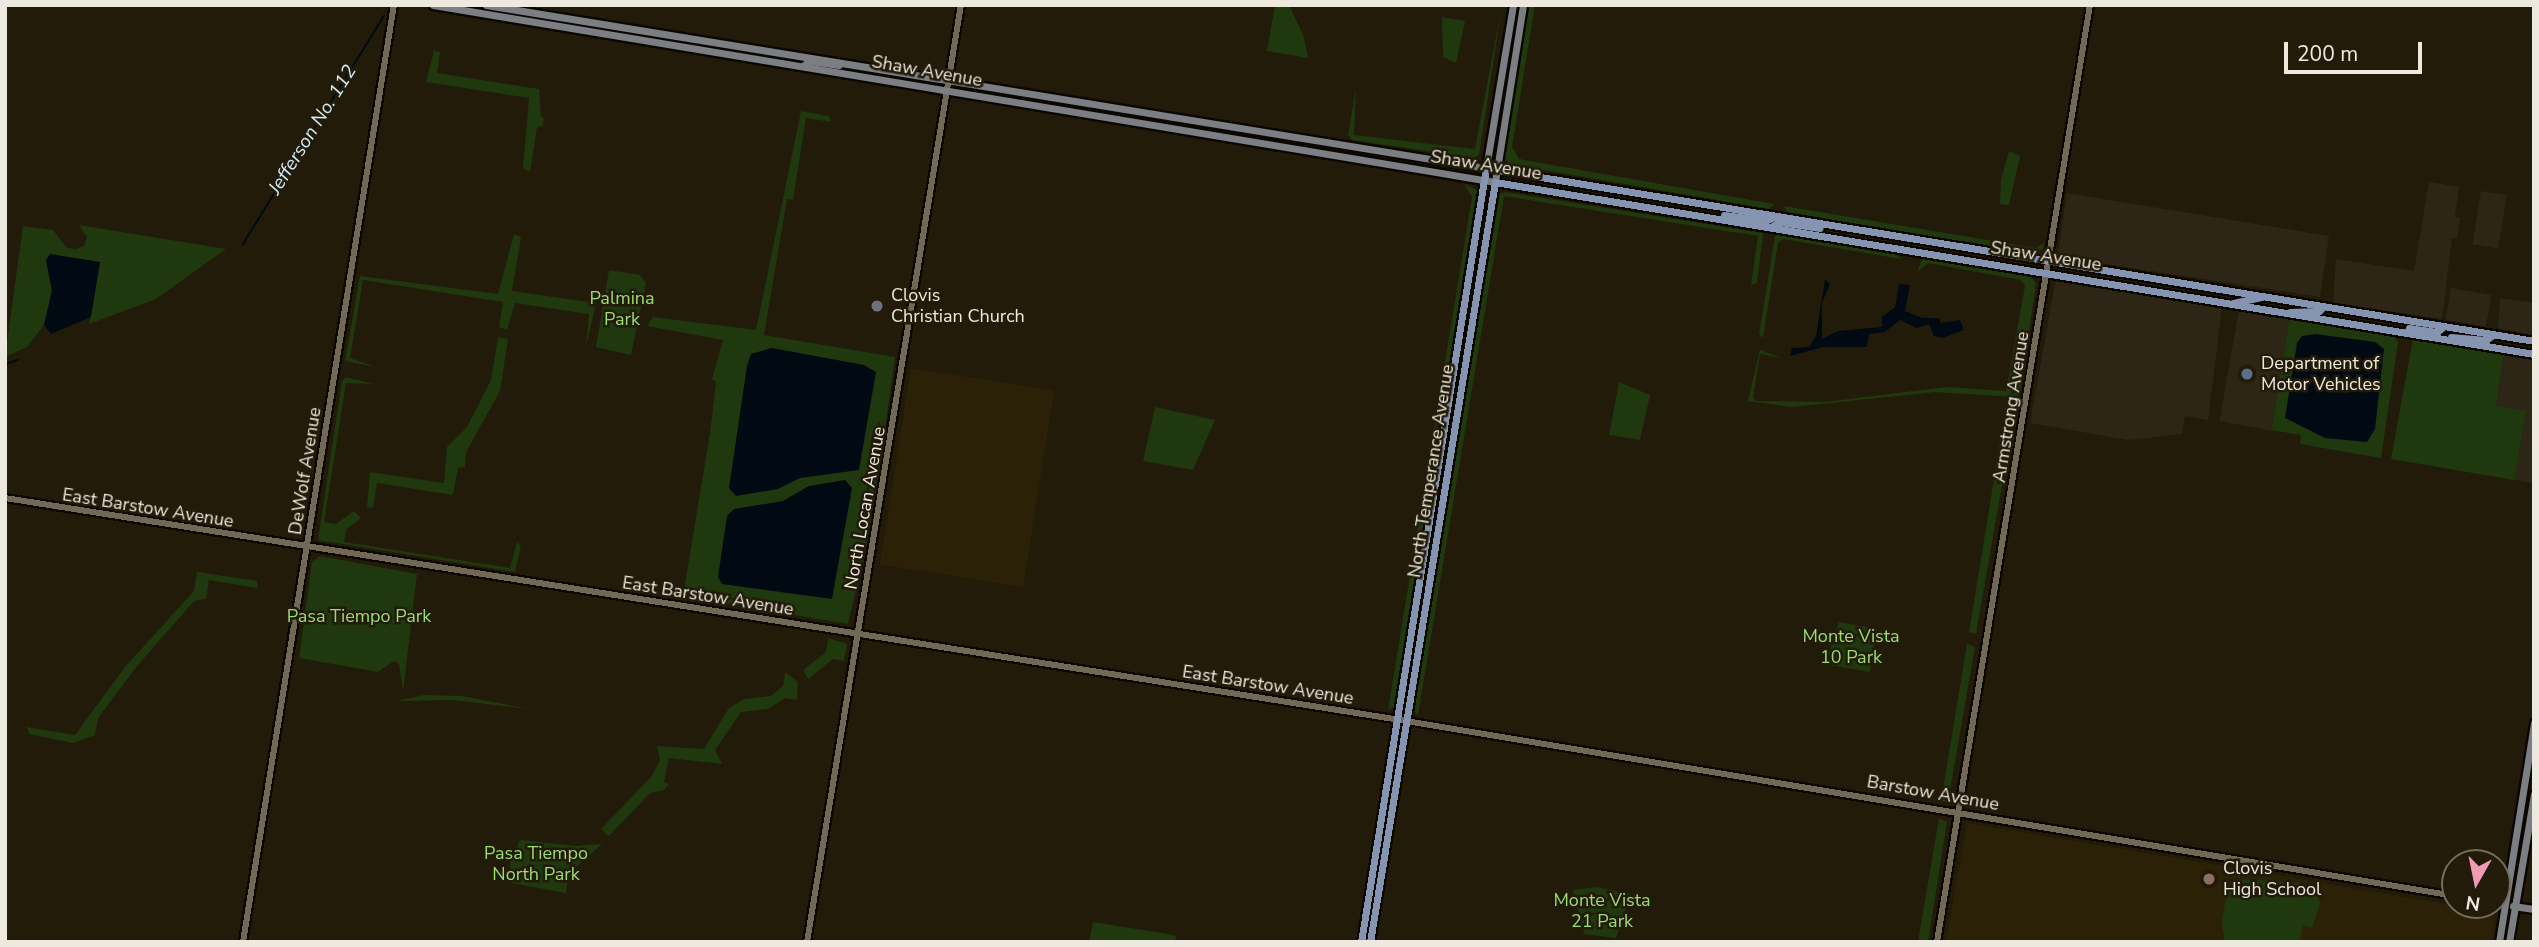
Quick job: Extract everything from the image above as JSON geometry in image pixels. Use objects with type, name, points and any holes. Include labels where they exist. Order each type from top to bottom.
[{"type":"main road","name":"Shaw Avenue","points":[[433,5],[2534,354]]},
{"type":"main road","name":"Shaw Avenue","points":[[486,5],[869,65],[1272,135],[2534,341]]},
{"type":"main road","name":"North Temperance Avenue","points":[[1370,942],[1484,180],[1513,5]]},
{"type":"main road","name":"North Temperance Avenue","points":[[1361,942],[1402,720],[1524,5]]},
{"type":"main road","points":[[534,22],[541,18],[592,21]]},
{"type":"main road","points":[[606,34],[675,35]]},
{"type":"main road","points":[[804,65],[810,61],[869,65]]},
{"type":"main road","points":[[1213,136],[1222,132],[1272,135]]},
{"type":"main road","points":[[1283,147],[1342,146]]},
{"type":"main road","points":[[1706,216],[1766,220],[1777,216]]},
{"type":"main road","points":[[1771,227],[1779,222],[1842,227]]},
{"type":"main road","points":[[2232,303],[2263,297]]},
{"type":"main road","points":[[2290,313],[2295,309],[2319,312],[2323,307]]},
{"type":"main road","points":[[2407,333],[2409,328],[2437,332],[2443,327]]},
{"type":"main road","points":[[2433,337],[2486,340],[2493,335]]},
{"type":"main road","points":[[2511,854],[2534,723]]},
{"type":"main road","points":[[2525,785],[2530,814]]},
{"type":"main road","points":[[2509,942],[2534,794]]},
{"type":"main road","points":[[2511,905],[2534,909]]},
{"type":"main road","points":[[2499,942],[2500,919]]},
{"type":"street","name":"DeWolf Avenue","points":[[243,942],[394,5]]},
{"type":"street","name":"North Locan Avenue","points":[[807,942],[961,5]]},
{"type":"street","name":"Armstrong Avenue","points":[[1937,942],[2090,5]]},
{"type":"street","name":"East Barstow Avenue","points":[[5,498],[1402,720]]},
{"type":"street","name":"Barstow Avenue","points":[[1402,720],[2441,894]]},
{"type":"shaded area","points":[[2429,182],[2459,187],[2455,216],[2460,218],[2457,238],[2452,238],[2442,319],[2333,303],[2336,259],[2414,271]]},
{"type":"shaded area","points":[[2481,191],[2507,195],[2498,248],[2473,244]]},
{"type":"shaded area","points":[[2067,193],[2329,236],[2320,297],[2061,257],[2058,252]]},
{"type":"shaded area","points":[[50,254],[100,262],[91,317],[51,334],[44,325],[52,291],[46,260]]},
{"type":"shaded area","points":[[1825,279],[1830,284],[1822,303],[1822,339],[1838,331],[1882,327],[1882,317],[1895,307],[1899,284],[1910,285],[1905,311],[1922,318],[1939,318],[1941,323],[1960,320],[1964,330],[1942,338],[1934,336],[1929,324],[1917,328],[1900,320],[1885,332],[1869,334],[1867,347],[1823,347],[1790,356],[1792,348],[1809,347],[1816,336]]},
{"type":"shaded area","points":[[2059,280],[2222,307],[2208,420],[2185,416],[2182,434],[2128,440],[2030,423],[2055,284]]},
{"type":"shaded area","points":[[2451,288],[2491,295],[2486,327],[2445,320]]},
{"type":"shaded area","points":[[2500,298],[2534,303],[2534,335],[2498,328]]},
{"type":"shaded area","points":[[2239,310],[2290,319],[2271,430],[2219,421]]},
{"type":"shaded area","points":[[2315,334],[2375,342],[2384,349],[2375,429],[2367,442],[2325,438],[2285,418],[2297,343],[2302,336]]},
{"type":"shaded area","points":[[772,348],[864,365],[876,372],[859,470],[800,478],[778,489],[736,496],[729,488],[747,366],[751,354]]},
{"type":"shaded area","points":[[2504,353],[2534,358],[2534,483],[2514,480],[2516,468],[2496,406]]},
{"type":"shaded area","points":[[911,368],[1054,391],[1023,587],[880,565]]},
{"type":"shaded area","points":[[845,480],[852,488],[832,599],[722,584],[718,577],[727,516],[734,509],[783,501],[809,486]]},
{"type":"shaded area","points":[[1967,823],[2441,903],[2441,919],[2494,919],[2492,942],[1946,942]]},
{"type":"green space","points":[[1275,5],[1289,5],[1304,37],[1308,58],[1267,51]]},
{"type":"green space","points":[[1502,5],[1479,155],[1474,158],[1352,140],[1348,135],[1356,88],[1354,135],[1475,149]]},
{"type":"green space","points":[[1529,5],[1535,5],[1512,147],[1519,159],[1774,204],[1769,209],[1509,164],[1504,156]]},
{"type":"green space","points":[[1442,17],[1465,21],[1456,63],[1443,57]]},
{"type":"green space","points":[[434,51],[440,52],[437,73],[539,89],[541,117],[544,118],[543,126],[537,127],[530,172],[523,168],[529,98],[426,82]]},
{"type":"green space","points":[[801,111],[829,116],[831,122],[806,118],[793,200],[787,199],[764,335],[895,357],[873,516],[848,624],[683,596],[710,433],[716,382],[712,379],[723,340],[647,326],[653,317],[756,330]]},
{"type":"green space","points":[[2009,151],[2020,156],[2009,205],[2000,204],[2001,179]]},
{"type":"green space","points":[[1464,184],[1477,190],[1394,707],[1388,710],[1472,197]]},
{"type":"green space","points":[[1505,192],[1763,233],[1757,283],[1751,285],[1758,236],[1504,196],[1418,715],[1414,711],[1456,450],[1500,194]]},
{"type":"green space","points":[[1784,206],[2036,248],[2044,243],[2043,249],[2034,254],[1787,212]]},
{"type":"green space","points":[[79,225],[226,249],[156,299],[89,324],[100,262],[46,260],[52,290],[44,325],[27,347],[5,357],[23,226],[53,230],[67,248],[76,249],[84,246],[87,237]]},
{"type":"green space","points":[[1781,233],[1895,252],[1901,259],[1783,239],[1778,243],[1763,338],[1759,334],[1775,236]]},
{"type":"green space","name":"Palmina Park","points":[[514,234],[521,237],[512,291],[596,303],[586,347],[589,314],[515,303],[507,330],[499,327],[503,302],[363,280],[350,358],[376,367],[345,361],[360,276],[498,294]]},
{"type":"green space","points":[[1923,257],[2031,277],[2036,283],[2020,393],[2015,397],[1935,392],[1792,407],[1748,401],[1760,350],[1781,358],[1760,354],[1753,397],[1756,401],[1825,402],[1946,387],[2006,391],[2025,286],[2021,280],[1928,263],[1917,272]]},
{"type":"green space","name":"Palmina Park","points":[[609,270],[640,275],[646,283],[631,355],[596,347]]},
{"type":"green space","points":[[2290,318],[2393,335],[2398,342],[2381,458],[2300,444],[2301,435],[2271,430]]},
{"type":"green space","points":[[498,337],[508,339],[500,391],[466,452],[465,467],[458,468],[453,495],[377,483],[373,508],[367,507],[370,472],[444,483],[447,447],[467,427],[491,380]]},
{"type":"green space","points":[[2413,338],[2504,353],[2496,406],[2526,411],[2514,480],[2391,459]]},
{"type":"green space","points":[[346,377],[374,384],[346,383],[324,522],[336,524],[354,511],[361,518],[346,530],[344,542],[510,568],[517,542],[521,546],[515,572],[318,540],[342,381]]},
{"type":"green space","points":[[1619,382],[1650,395],[1640,440],[1609,435]]},
{"type":"green space","points":[[2006,406],[2015,411],[1976,634],[1969,632]]},
{"type":"green space","points":[[1155,407],[1215,420],[1193,470],[1143,461]]},
{"type":"green space","name":"Pasa Tiempo Park","points":[[320,556],[417,574],[403,692],[399,664],[394,661],[378,672],[299,658],[312,562]]},
{"type":"green space","points":[[197,572],[257,581],[258,588],[209,580],[206,599],[194,601],[137,666],[98,718],[95,735],[73,743],[29,734],[27,727],[75,735],[125,667],[194,591]]},
{"type":"green space","name":"Monte Vista 10 Park","points":[[1839,622],[1877,629],[1870,672],[1825,664]]},
{"type":"green space","points":[[828,638],[847,644],[844,661],[833,659],[808,679],[803,670],[826,652]]},
{"type":"green space","points":[[1967,644],[1975,647],[1948,802],[1941,801]]},
{"type":"green space","name":"Pasa Tiempo North Park","points":[[785,672],[798,682],[797,700],[785,698],[768,709],[741,712],[715,750],[722,764],[669,758],[664,782],[669,784],[664,790],[650,793],[609,836],[601,829],[651,777],[660,760],[657,746],[704,749],[729,708],[744,699],[771,696],[783,686]]},
{"type":"green space","points":[[424,695],[462,696],[529,709],[452,700],[397,701]]},
{"type":"green space","points":[[1939,818],[1947,822],[1928,942],[1918,942]]},
{"type":"green space","name":"Pasa Tiempo North Park","points":[[520,840],[576,846],[602,844],[569,873],[566,893],[511,883],[510,862]]},
{"type":"green space","points":[[2242,879],[2300,883],[2315,890],[2320,903],[2312,928],[2303,925],[2299,942],[2225,942],[2222,923],[2225,902],[2234,882]]},
{"type":"green space","name":"Monte Vista 21 Park","points":[[1596,887],[1631,894],[1616,938],[1584,934],[1573,890]]},
{"type":"green space","points":[[1093,922],[1168,934],[1176,936],[1175,942],[1089,942]]},
{"type":"waterway","name":"Jefferson No. 112","points":[[243,244],[384,16]]},
{"type":"waterway","name":"Jefferson No. 112","points":[[5,364],[18,360]]},
{"type":"place","name":"Clovis Christian Church","points":[[877,306]]},
{"type":"place","name":"Department of Motor Vehicles","points":[[2247,374]]},
{"type":"place","name":"Clovis High School","points":[[2209,879]]}]
